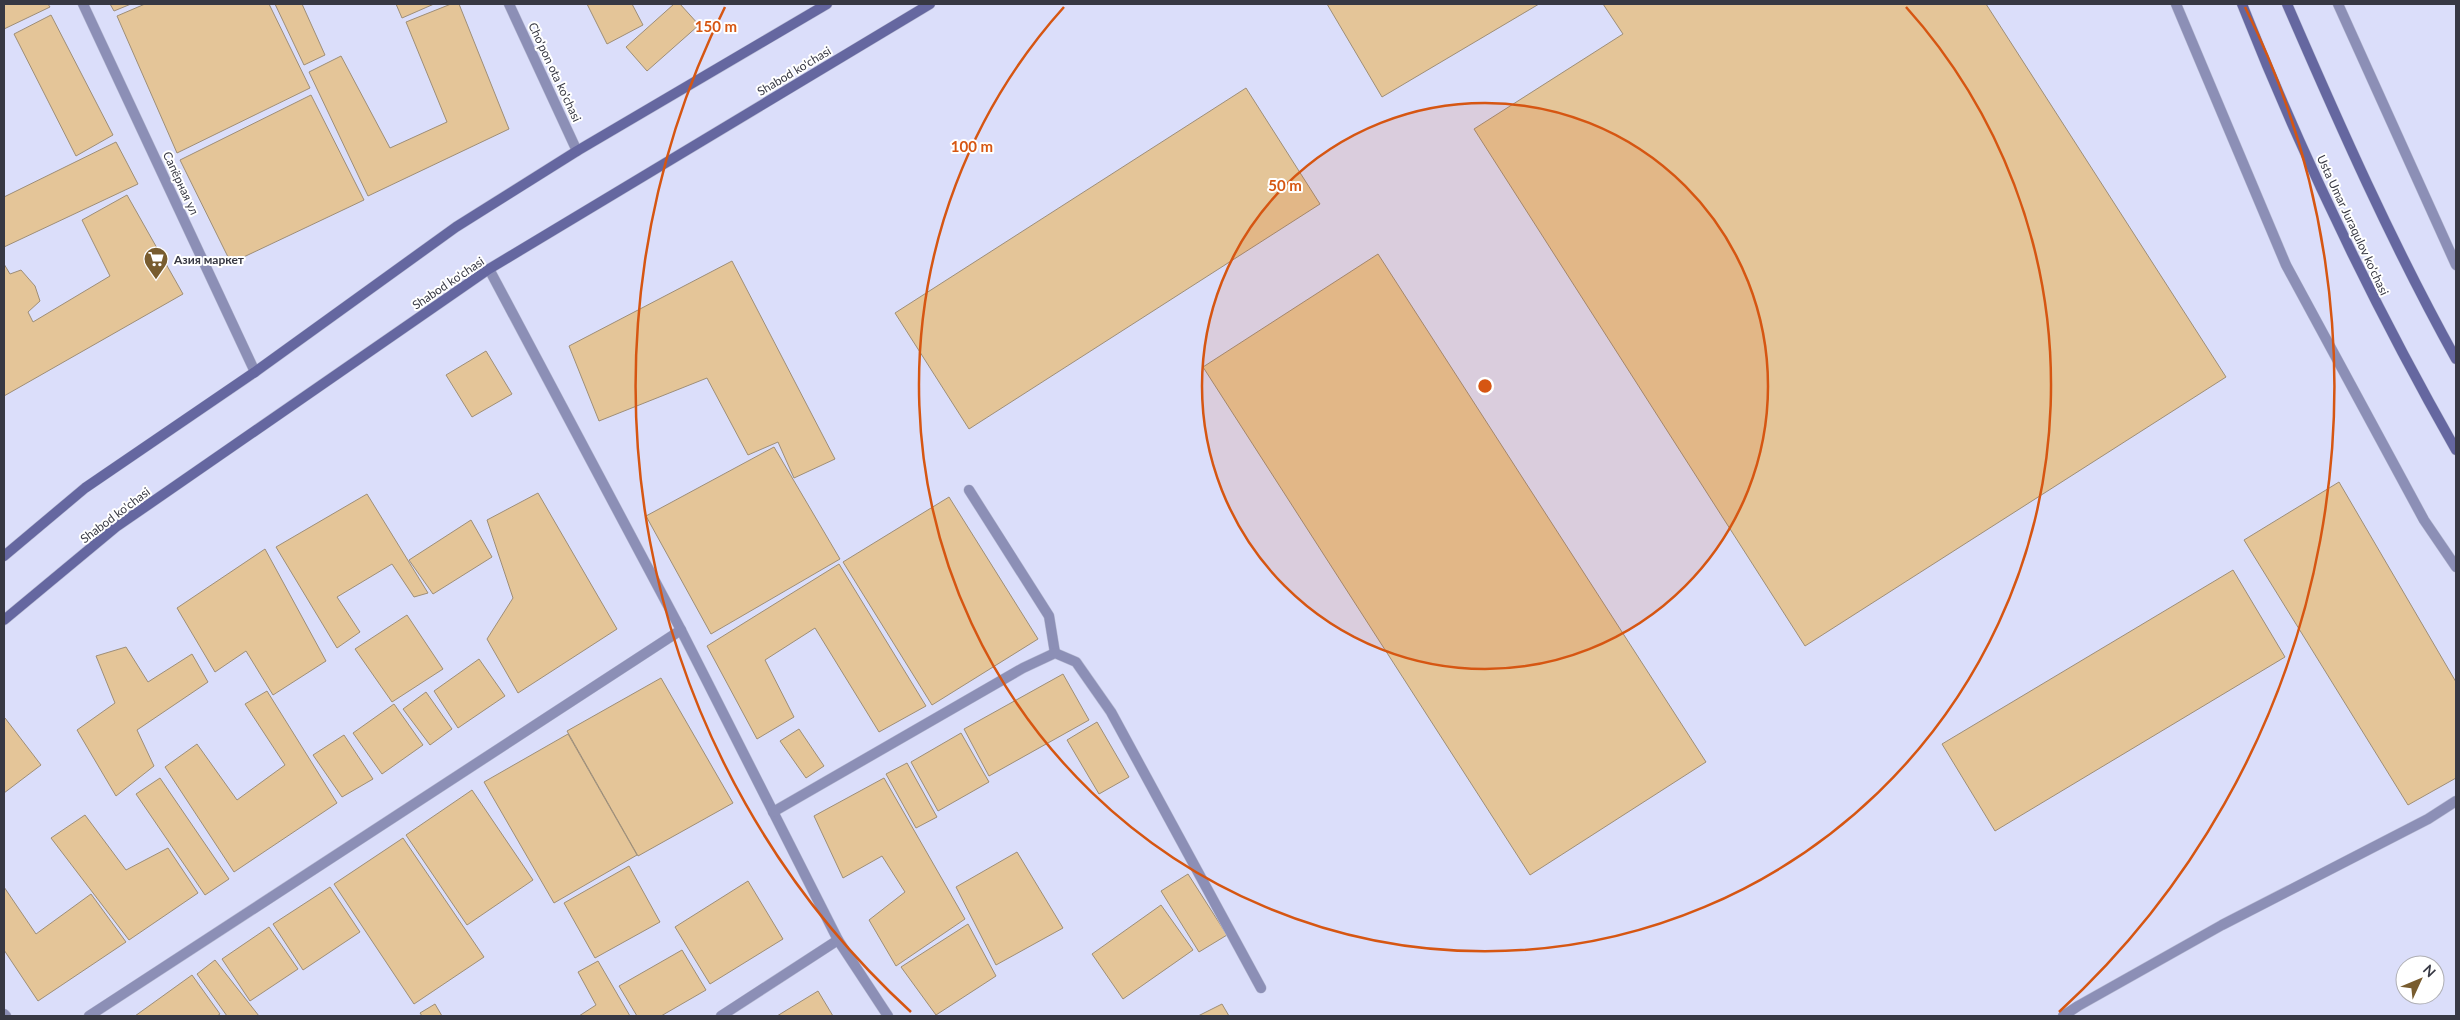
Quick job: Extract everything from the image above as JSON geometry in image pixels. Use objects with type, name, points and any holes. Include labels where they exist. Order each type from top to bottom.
[{"type":"main road","points":[[4,556],[85,488],[255,372],[456,227],[577,151],[827,4]]},
{"type":"main road","name":"Shabod ko'chasi","points":[[4,620],[116,527],[489,269],[930,4]]},
{"type":"main road","name":"Usta Umar Juraqulov ko'chasi","points":[[2242,4],[2291,123],[2342,235],[2396,344],[2456,450]]},
{"type":"main road","points":[[2287,4],[2372,196],[2427,307],[2456,359]]},
{"type":"street","name":"Сапёрная ул","points":[[83,4],[255,372]]},
{"type":"street","name":"Cho'pon ota ko'chasi","points":[[509,4],[577,151]]},
{"type":"street","points":[[2176,4],[2286,265],[2424,520],[2456,568]]},
{"type":"street","points":[[2338,4],[2456,265]]},
{"type":"street","points":[[489,269],[681,630],[838,940],[888,1016]]},
{"type":"street","points":[[969,490],[1049,616],[1055,653]]},
{"type":"street","points":[[89,1016],[681,630]]},
{"type":"street","points":[[773,812],[1023,668],[1055,653],[1076,662],[1110,712],[1261,988]]},
{"type":"street","points":[[2064,1016],[2078,1006],[2222,925],[2428,819],[2456,801]]},
{"type":"street","points":[[721,1016],[838,940]]},
{"type":"building","points":[[4,4],[48,4],[50,7],[4,29]]},
{"type":"building","points":[[110,4],[131,4],[114,11]]},
{"type":"building","points":[[145,4],[269,4],[310,88],[177,153],[117,16]]},
{"type":"building","points":[[275,4],[302,4],[325,55],[304,65]]},
{"type":"building","points":[[396,4],[434,4],[402,18]]},
{"type":"building","points":[[451,4],[459,4],[509,129],[368,196],[309,72],[341,56],[390,148],[447,122],[406,22]]},
{"type":"building","points":[[587,4],[632,4],[643,25],[607,44]]},
{"type":"building","points":[[674,4],[680,4],[699,25],[647,71],[626,47]]},
{"type":"building","points":[[1327,4],[1539,4],[1382,97]]},
{"type":"building","points":[[1603,4],[1986,4],[2226,377],[1805,646],[1474,129],[1623,34]]},
{"type":"building","points":[[51,15],[113,135],[76,156],[14,34]]},
{"type":"building","points":[[1246,88],[1320,204],[969,429],[895,313]]},
{"type":"building","points":[[311,95],[364,200],[231,263],[180,160]]},
{"type":"building","points":[[116,142],[138,184],[4,247],[4,197]]},
{"type":"building","points":[[127,195],[183,294],[4,396],[4,264],[10,274],[21,270],[35,286],[40,301],[28,312],[33,322],[110,276],[82,220]]},
{"type":"building","points":[[1378,254],[1706,762],[1530,875],[1203,367]]},
{"type":"building","points":[[732,261],[835,459],[794,478],[778,442],[748,455],[707,378],[599,421],[569,346]]},
{"type":"building","points":[[486,351],[512,394],[472,417],[446,375]]},
{"type":"building","points":[[774,447],[840,559],[711,634],[646,516]]},
{"type":"building","points":[[2339,482],[2456,682],[2456,778],[2408,805],[2244,540]]},
{"type":"building","points":[[538,493],[617,629],[518,693],[487,639],[513,598],[487,520]]},
{"type":"building","points":[[367,494],[428,593],[414,597],[392,564],[337,597],[360,632],[337,648],[276,547]]},
{"type":"building","points":[[949,497],[1038,639],[932,705],[843,562]]},
{"type":"building","points":[[471,520],[492,557],[433,594],[409,560]]},
{"type":"building","points":[[265,549],[326,661],[273,695],[246,651],[215,672],[177,608]]},
{"type":"building","points":[[839,564],[926,706],[879,732],[815,628],[765,660],[794,717],[757,739],[707,646]]},
{"type":"building","points":[[2233,570],[2285,657],[1995,831],[1942,744]]},
{"type":"building","points":[[407,615],[443,669],[392,702],[355,649]]},
{"type":"building","points":[[126,647],[148,682],[192,654],[208,682],[137,730],[154,766],[116,796],[77,730],[115,703],[96,656]]},
{"type":"building","points":[[479,659],[505,696],[458,728],[434,691]]},
{"type":"building","points":[[1063,674],[1089,720],[989,776],[964,729]]},
{"type":"building","points":[[661,678],[733,803],[638,856],[567,731]]},
{"type":"building","points":[[267,691],[337,803],[234,872],[165,767],[197,744],[237,800],[285,765],[245,704]]},
{"type":"building","points":[[426,692],[452,729],[430,745],[403,709]]},
{"type":"building","points":[[394,704],[423,745],[382,774],[353,733]]},
{"type":"building","points":[[4,719],[41,765],[4,793]]},
{"type":"building","points":[[1097,722],[1129,777],[1099,794],[1067,740]]},
{"type":"building","points":[[799,729],[824,766],[806,778],[780,741]]},
{"type":"building","points":[[961,733],[989,782],[938,811],[911,762]]},
{"type":"building","points":[[568,734],[637,855],[554,903],[484,782]]},
{"type":"building","points":[[344,735],[373,779],[342,797],[313,755]]},
{"type":"building","points":[[907,763],[937,817],[916,828],[886,774]]},
{"type":"building","points":[[160,778],[229,879],[205,895],[136,794]]},
{"type":"building","points":[[884,778],[965,919],[896,966],[869,920],[905,892],[882,856],[843,878],[814,816]]},
{"type":"building","points":[[472,790],[533,880],[467,925],[406,835]]},
{"type":"building","points":[[85,815],[126,870],[168,848],[198,893],[129,940],[51,838]]},
{"type":"building","points":[[403,838],[484,957],[414,1004],[334,884]]},
{"type":"building","points":[[1017,852],[1063,928],[996,965],[956,887]]},
{"type":"building","points":[[629,866],[660,922],[595,958],[564,903]]},
{"type":"building","points":[[1188,874],[1227,935],[1199,952],[1161,891]]},
{"type":"building","points":[[748,881],[783,939],[710,984],[675,927]]},
{"type":"building","points":[[4,887],[36,934],[91,894],[126,942],[38,1001],[4,950]]},
{"type":"building","points":[[330,887],[360,932],[303,970],[273,924]]},
{"type":"building","points":[[1161,905],[1193,950],[1123,999],[1092,954]]},
{"type":"building","points":[[968,924],[996,976],[936,1015],[901,967]]},
{"type":"building","points":[[269,927],[298,969],[250,1001],[222,959]]},
{"type":"building","points":[[682,950],[706,990],[661,1016],[637,1016],[619,986]]},
{"type":"building","points":[[215,960],[259,1016],[227,1016],[197,974]]},
{"type":"building","points":[[598,961],[630,1016],[579,1016],[596,1005],[578,972]]},
{"type":"building","points":[[192,975],[220,1014],[217,1016],[135,1016]]},
{"type":"building","points":[[818,991],[833,1016],[777,1016]]},
{"type":"building","points":[[435,1004],[442,1016],[422,1016],[420,1013]]},
{"type":"building","points":[[1222,1004],[1229,1016],[1198,1016]]},
{"type":"place","name":"Азия маркет","points":[[156,280]]}]
